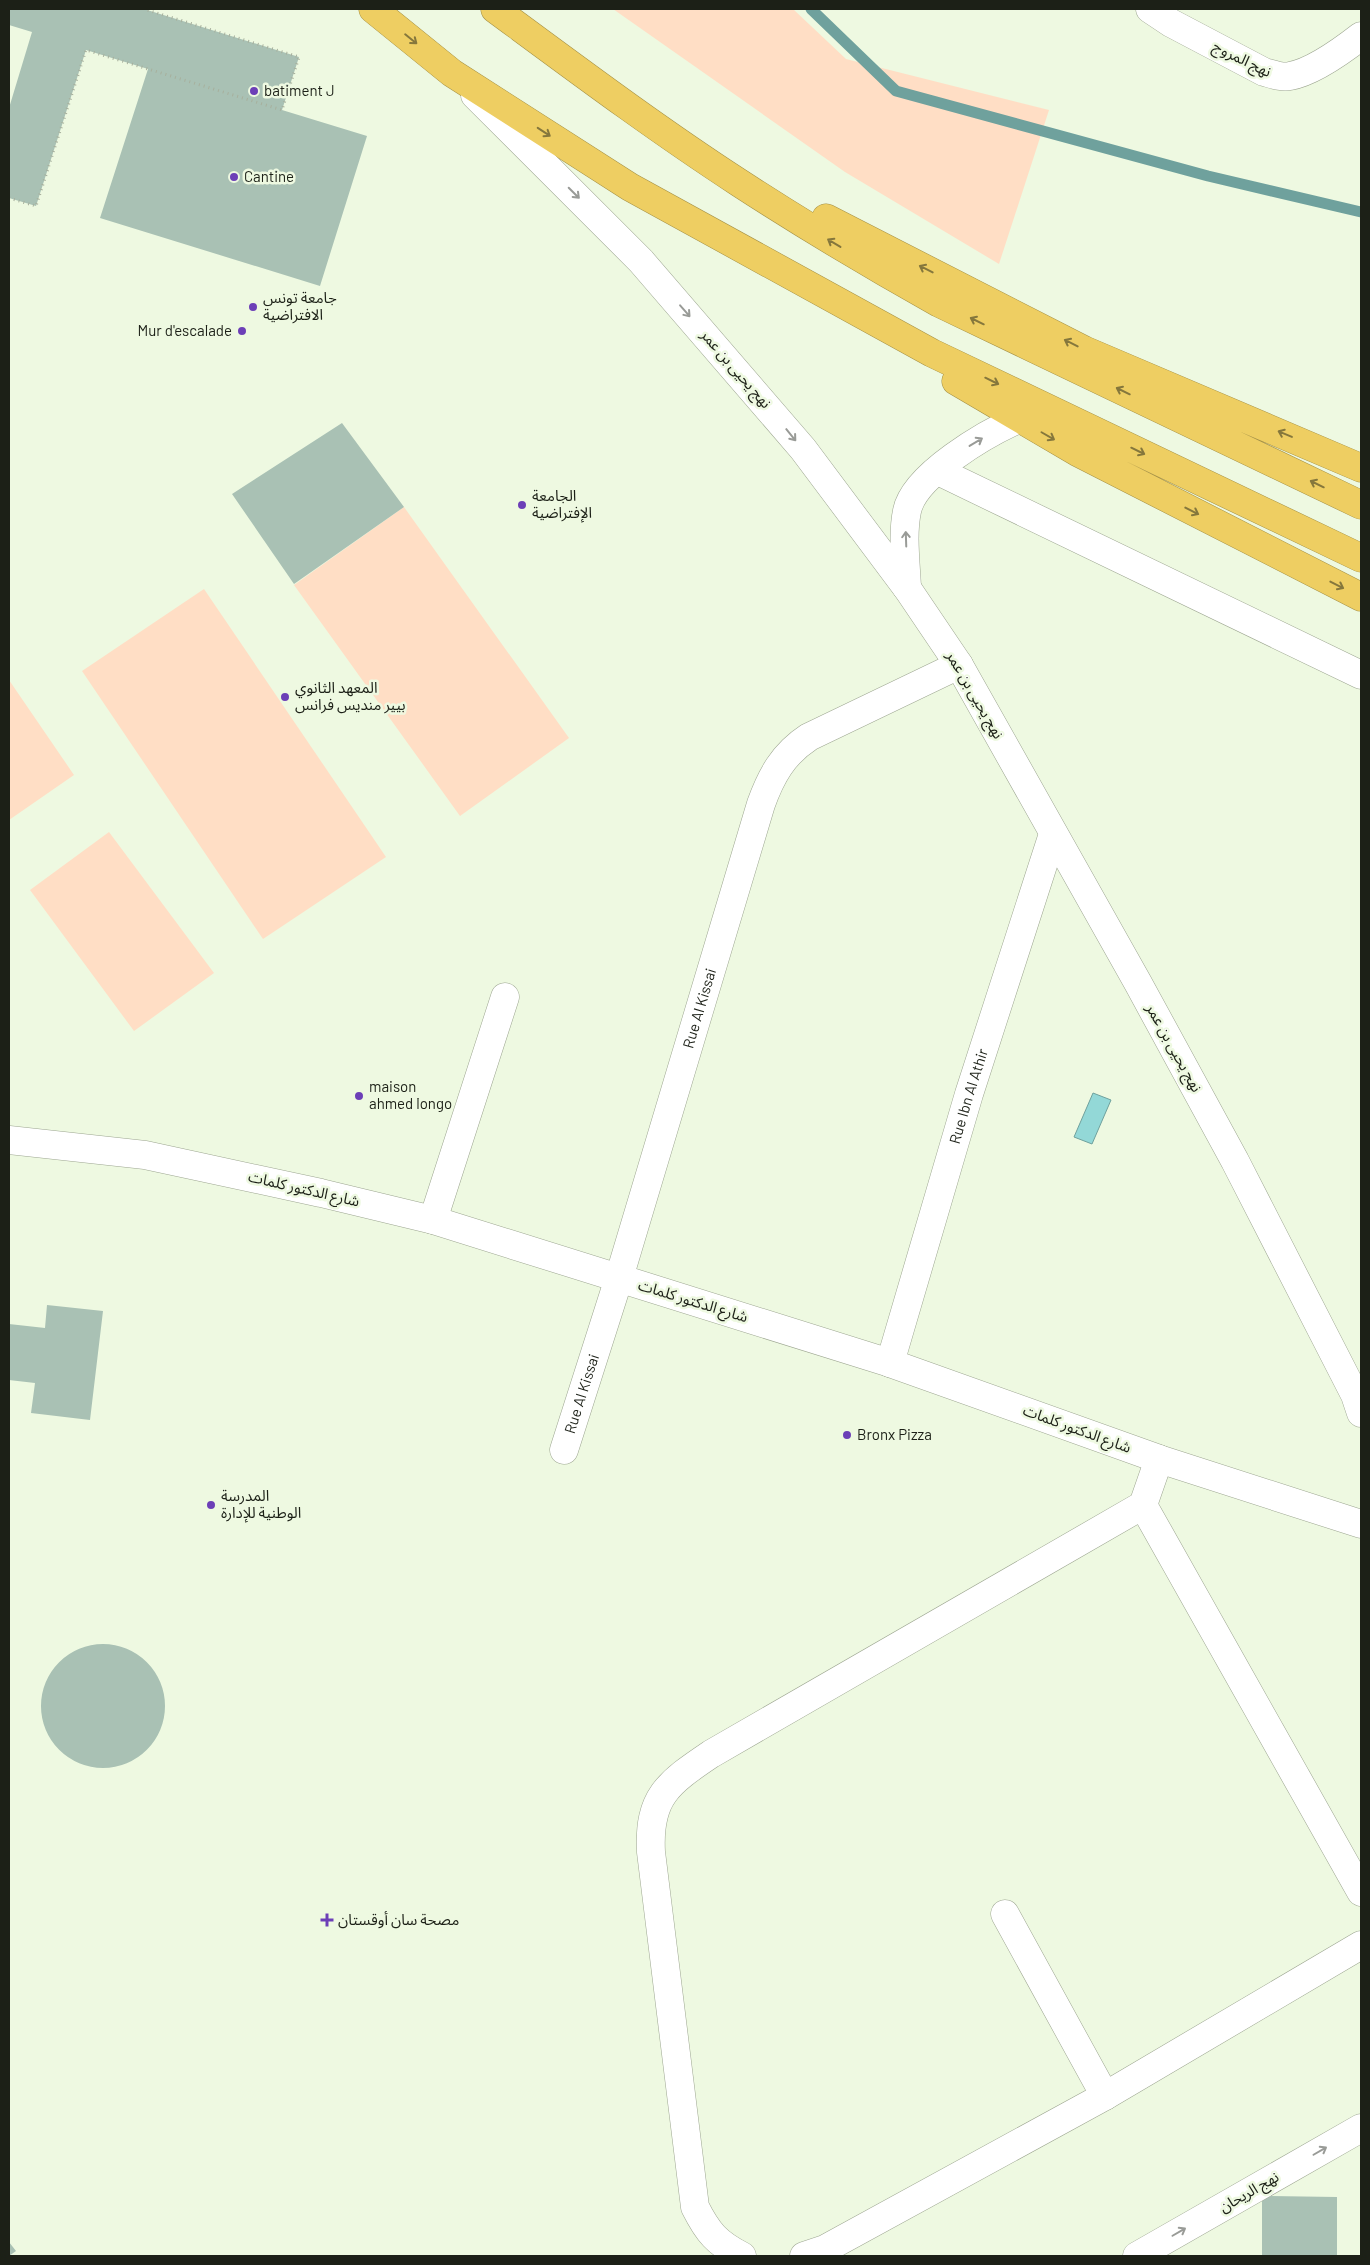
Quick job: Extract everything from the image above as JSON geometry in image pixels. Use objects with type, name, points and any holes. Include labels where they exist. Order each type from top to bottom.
[{"type":"highway","points":[[373,9],[452,73],[780,281],[894,344],[1076,452],[1361,597]]},
{"type":"highway","points":[[495,9],[644,117],[803,224],[939,303],[1361,504]]},
{"type":"highway","points":[[644,117],[828,219],[1084,350],[1361,468]]},
{"type":"highway","points":[[630,187],[932,352],[1361,558]]},
{"type":"street","name":"نهج المروج","points":[[1150,9],[1170,23],[1264,72],[1276,75],[1289,76],[1300,73],[1323,61],[1361,36]]},
{"type":"street","name":"نهج يحيى بن عمر","points":[[452,73],[642,260],[803,449],[907,588],[959,665],[1054,834],[1235,1161],[1359,1399]]},
{"type":"street","points":[[907,588],[906,512],[914,493],[968,446],[996,429],[1018,419]]},
{"type":"street","points":[[938,471],[1361,675]]},
{"type":"street","name":"Rue Al Kissai","points":[[564,1450],[619,1278],[761,804],[773,774],[794,747],[809,737],[959,665]]},
{"type":"street","name":"Rue Ibn Al Athir","points":[[890,1363],[969,1094],[1054,834]]},
{"type":"street","points":[[433,1220],[505,997]]},
{"type":"street","name":"شارع الدكتور كلمات","points":[[9,1140],[145,1155],[433,1220],[890,1363],[1159,1459],[1361,1524]]},
{"type":"street","points":[[742,2256],[714,2239],[705,2227],[695,2207],[651,1852],[651,1821],[655,1807],[664,1792],[677,1777],[711,1754],[1143,1505],[1159,1459]]},
{"type":"street","points":[[1143,1505],[1361,1892]]},
{"type":"street","points":[[1005,1914],[1105,2096]]},
{"type":"street","points":[[804,2256],[825,2249],[1105,2096],[1361,1945]]},
{"type":"street","name":"نهج الريحان","points":[[1137,2256],[1361,2128]]},
{"type":"path","points":[[9,198],[36,206],[86,50],[282,110],[299,57],[144,9]]},
{"type":"shaded area","points":[[613,9],[793,9],[846,59],[1049,110],[999,264],[845,172]]},
{"type":"shaded area","points":[[404,507],[569,738],[460,816],[294,585]]},
{"type":"shaded area","points":[[204,589],[386,857],[263,939],[82,671]]},
{"type":"shaded area","points":[[9,680],[74,775],[9,820]]},
{"type":"shaded area","points":[[109,832],[214,973],[134,1031],[30,890]]},
{"type":"water","points":[[1093,1093],[1111,1100],[1092,1144],[1074,1137]]},
{"type":"building","name":"Cantine","points":[[9,9],[144,9],[299,57],[282,110],[367,136],[320,286],[100,218],[148,69],[86,50],[36,206],[9,198],[9,108],[32,32],[9,25]]},
{"type":"building","points":[[342,423],[404,507],[294,584],[232,494]]},
{"type":"building","points":[[47,1305],[103,1311],[90,1420],[31,1413],[35,1383],[9,1380],[9,1324],[45,1328]]},
{"type":"building","points":[[103,1644],[127,1648],[147,1662],[161,1682],[165,1706],[161,1730],[147,1750],[127,1764],[103,1768],[79,1764],[59,1750],[45,1730],[41,1706],[45,1682],[59,1662],[79,1648]]},
{"type":"building","points":[[1262,2196],[1337,2197],[1337,2256],[1262,2256]]},
{"type":"building","points":[[9,2242],[16,2251],[9,2256]]},
{"type":"waterway","points":[[811,9],[896,91],[1208,176],[1361,212]]},
{"type":"place","name":"batiment J","points":[[254,91]]},
{"type":"place","name":"Cantine","points":[[234,177]]},
{"type":"place","name":"جامعة تونس الافتراضية","points":[[253,307]]},
{"type":"place","name":"Mur d'escalade","points":[[242,331]]},
{"type":"place","name":"الجامعة الإفتراضية","points":[[522,505]]},
{"type":"place","name":"المعهد الثانوي بيير منديس فرانس","points":[[285,697]]},
{"type":"place","name":"maison ahmed longo","points":[[359,1096]]},
{"type":"place","name":"Bronx Pizza","points":[[847,1435]]},
{"type":"place","name":"المدرسة الوطنية للإدارة","points":[[211,1505]]},
{"type":"place","name":"مصحة سان أوقستان","points":[[327,1920]]}]
